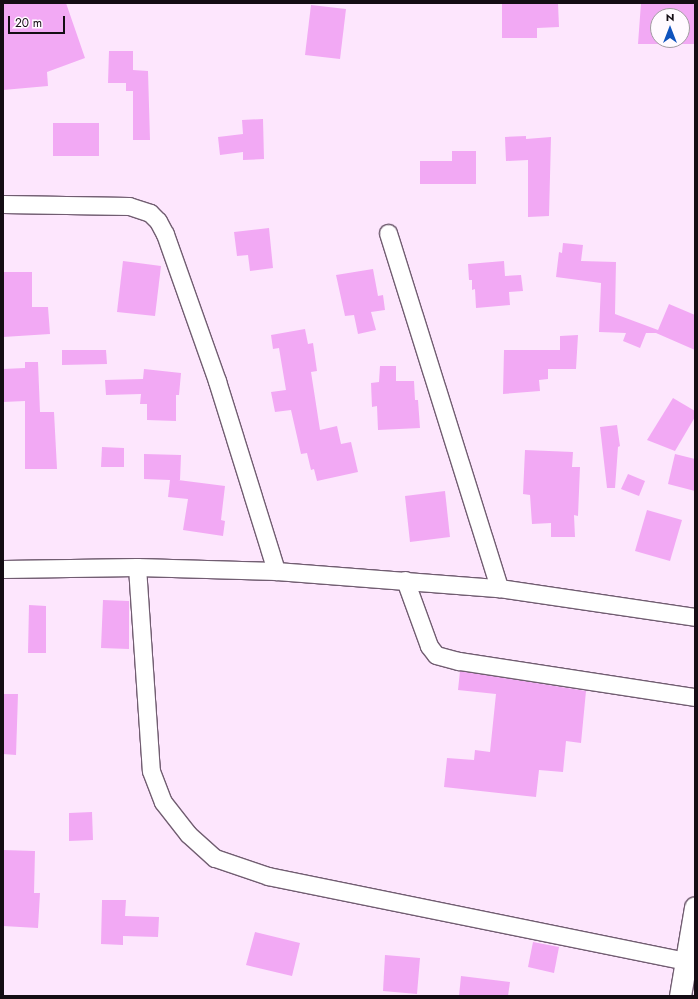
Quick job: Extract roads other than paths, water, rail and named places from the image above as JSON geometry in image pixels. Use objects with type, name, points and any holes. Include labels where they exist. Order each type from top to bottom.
[{"type":"street","points":[[3,204],[129,206],[150,213],[158,221],[165,234],[217,381],[276,570]]},
{"type":"street","points":[[388,233],[499,588]]},
{"type":"street","points":[[137,567],[151,771],[163,802],[188,834],[215,858],[268,876],[687,960]]},
{"type":"street","points":[[3,569],[137,567],[276,570],[499,588],[695,617]]},
{"type":"street","points":[[405,580],[429,646],[436,655],[459,661],[695,697]]},
{"type":"street","points":[[680,996],[695,907]]}]
